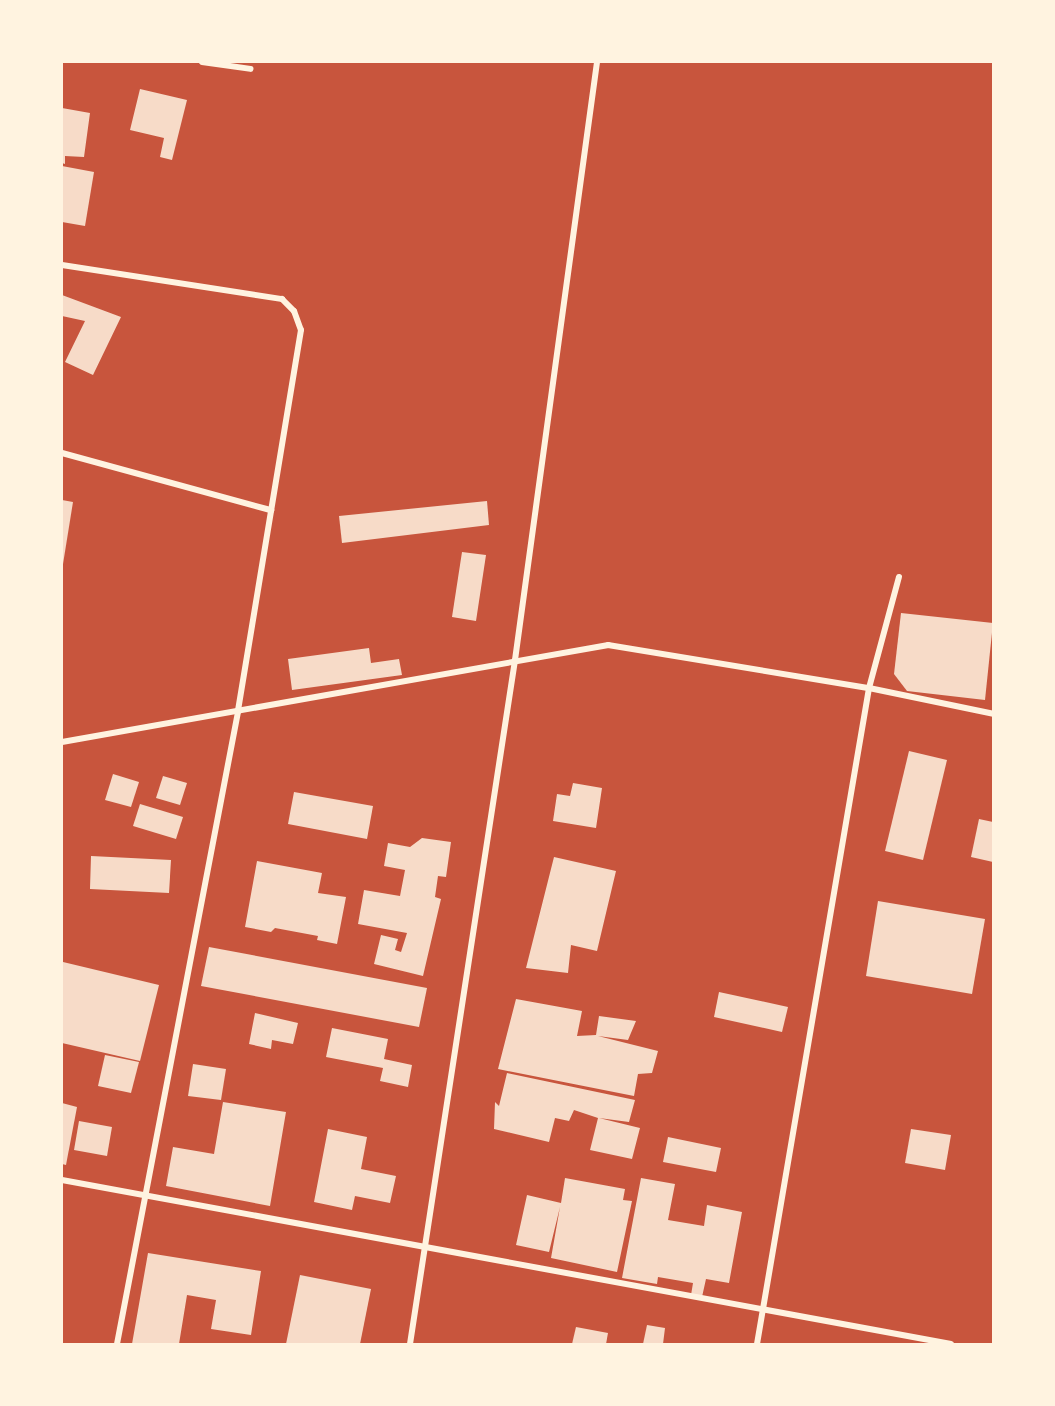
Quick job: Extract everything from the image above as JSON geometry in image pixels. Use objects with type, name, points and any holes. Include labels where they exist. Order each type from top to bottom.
[{"type":"street","points":[[202,62],[251,69]]},
{"type":"street","points":[[410,1344],[515,660],[597,62]]},
{"type":"street","points":[[62,265],[282,299],[294,311],[301,330],[238,712],[143,1197],[117,1344]]},
{"type":"street","points":[[62,453],[271,510]]},
{"type":"street","points":[[757,1344],[869,688],[899,577]]},
{"type":"street","points":[[62,742],[608,645],[869,688],[993,714]]},
{"type":"street","points":[[62,1180],[143,1197],[951,1344]]},
{"type":"building","points":[[140,89],[187,100],[172,160],[160,157],[164,138],[130,130]]},
{"type":"building","points":[[62,108],[90,113],[84,157],[65,156],[65,164],[62,163]]},
{"type":"building","points":[[62,166],[94,172],[85,226],[62,222]]},
{"type":"building","points":[[62,295],[121,317],[93,375],[65,362],[85,321],[62,316]]},
{"type":"building","points":[[62,500],[73,502],[63,564],[62,564]]},
{"type":"building","points":[[487,501],[489,525],[342,543],[339,516]]},
{"type":"building","points":[[462,552],[486,555],[476,621],[452,617]]},
{"type":"building","points":[[901,613],[993,623],[985,700],[907,691],[894,674]]},
{"type":"building","points":[[369,648],[371,663],[399,659],[402,675],[292,690],[288,659]]},
{"type":"building","points":[[909,751],[947,760],[923,860],[885,851]]},
{"type":"building","points":[[113,774],[139,782],[131,807],[105,800]]},
{"type":"building","points":[[163,776],[187,783],[180,805],[156,798]]},
{"type":"building","points":[[573,783],[602,788],[596,828],[553,821],[557,794],[570,796]]},
{"type":"building","points":[[294,792],[373,806],[367,839],[288,824]]},
{"type":"building","points":[[140,804],[183,817],[176,839],[133,826]]},
{"type":"building","points":[[979,819],[993,822],[993,862],[971,857]]},
{"type":"building","points":[[422,838],[451,842],[446,877],[438,876],[435,897],[441,899],[423,976],[374,964],[381,935],[398,939],[395,950],[401,952],[407,933],[358,924],[364,890],[400,896],[405,870],[384,866],[388,843],[410,847]]},
{"type":"building","points":[[91,856],[171,860],[169,893],[90,889]]},
{"type":"building","points":[[554,857],[616,871],[597,951],[571,945],[568,973],[526,968]]},
{"type":"building","points":[[257,861],[322,873],[318,893],[346,897],[337,944],[317,940],[318,936],[275,928],[271,932],[245,927]]},
{"type":"building","points":[[878,901],[985,919],[972,994],[866,976]]},
{"type":"building","points":[[209,947],[427,988],[419,1027],[201,986]]},
{"type":"building","points":[[63,962],[159,985],[140,1061],[62,1043]]},
{"type":"building","points":[[719,992],[788,1007],[782,1032],[714,1017]]},
{"type":"building","points":[[516,999],[582,1011],[577,1036],[596,1035],[599,1016],[636,1021],[628,1040],[598,1036],[658,1051],[652,1073],[638,1074],[634,1096],[498,1069]]},
{"type":"building","points":[[255,1013],[298,1023],[293,1044],[272,1040],[271,1049],[249,1044]]},
{"type":"building","points":[[332,1028],[388,1039],[384,1059],[412,1065],[408,1087],[380,1081],[383,1068],[326,1057]]},
{"type":"building","points":[[105,1055],[139,1062],[131,1093],[98,1086]]},
{"type":"building","points":[[193,1064],[226,1069],[221,1100],[188,1096]]},
{"type":"building","points":[[507,1073],[635,1100],[629,1122],[599,1118],[640,1128],[632,1159],[590,1150],[598,1118],[574,1110],[569,1121],[555,1118],[549,1142],[494,1129],[495,1102],[499,1106]]},
{"type":"building","points":[[223,1102],[286,1112],[270,1206],[166,1186],[173,1147],[214,1154]]},
{"type":"building","points":[[62,1103],[77,1107],[66,1165],[62,1164]]},
{"type":"building","points":[[79,1121],[112,1127],[107,1156],[74,1150]]},
{"type":"building","points":[[328,1129],[367,1137],[361,1169],[396,1176],[390,1203],[355,1196],[352,1210],[314,1202]]},
{"type":"building","points":[[911,1129],[951,1135],[945,1170],[905,1163]]},
{"type":"building","points":[[668,1137],[721,1148],[716,1172],[663,1162]]},
{"type":"building","points":[[565,1178],[625,1189],[623,1200],[632,1201],[617,1272],[551,1258],[560,1207],[549,1252],[516,1245],[527,1195],[561,1203]]},
{"type":"building","points":[[641,1178],[675,1184],[668,1220],[704,1226],[707,1205],[742,1212],[729,1283],[706,1279],[702,1297],[691,1295],[693,1283],[658,1277],[657,1284],[622,1278]]},
{"type":"building","points":[[148,1253],[261,1271],[251,1335],[211,1329],[216,1300],[187,1295],[179,1344],[132,1344]]},
{"type":"building","points":[[300,1275],[371,1289],[360,1344],[286,1344]]},
{"type":"building","points":[[647,1325],[665,1328],[663,1344],[643,1344]]},
{"type":"building","points":[[576,1327],[608,1333],[606,1344],[572,1344]]}]
